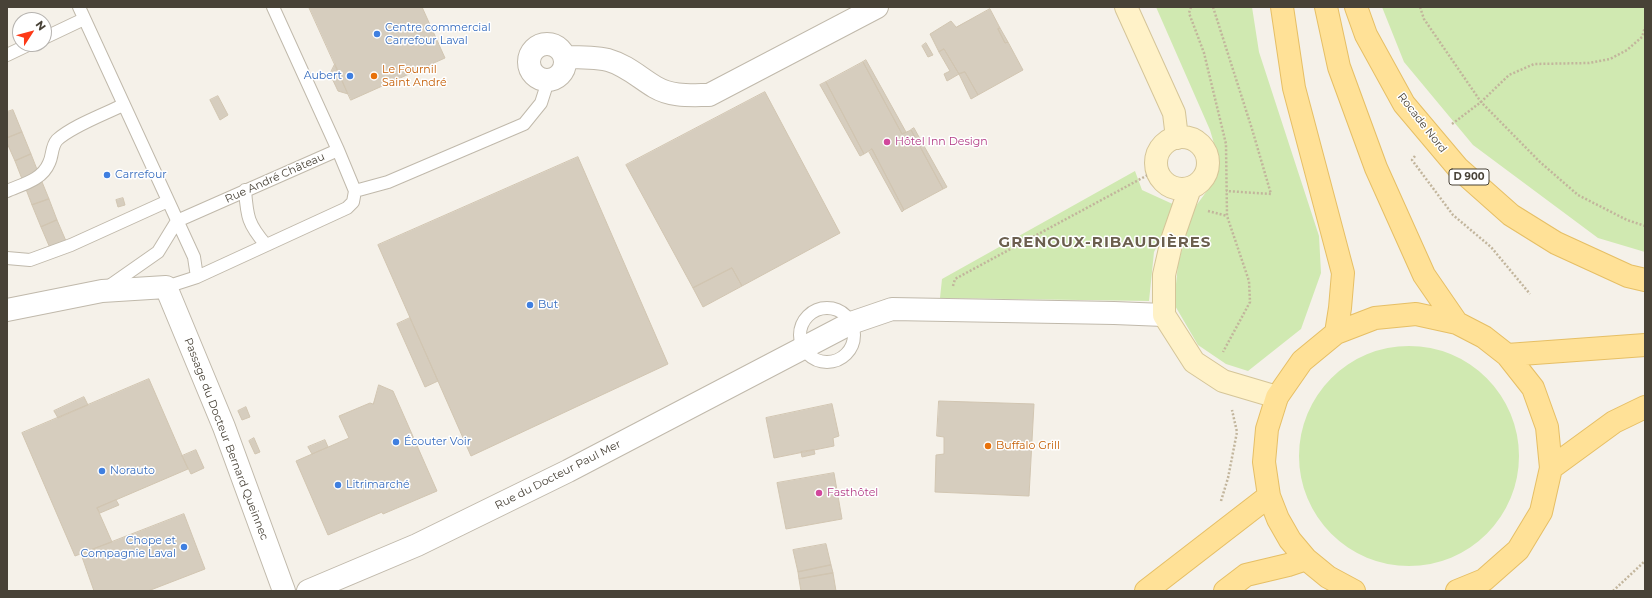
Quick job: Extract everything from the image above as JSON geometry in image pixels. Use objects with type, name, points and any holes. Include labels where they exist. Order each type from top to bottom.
[{"type":"main road","points":[[1282,7],[1294,88],[1343,273],[1336,333]]},
{"type":"main road","points":[[1326,7],[1339,67],[1376,168],[1424,275],[1457,323]]},
{"type":"main road","name":"Rocade Nord","points":[[1356,7],[1366,35],[1404,104],[1458,168],[1511,215],[1556,243],[1628,276],[1645,280]]},
{"type":"main road","points":[[1353,591],[1328,577],[1306,559],[1290,540],[1278,519],[1269,496],[1264,462],[1267,429],[1277,397],[1302,360],[1336,333],[1375,318],[1416,314],[1457,323],[1484,337],[1507,356],[1533,388],[1547,427],[1551,468],[1540,512],[1518,550],[1484,580],[1457,591]]},
{"type":"main road","points":[[1507,356],[1645,345]]},
{"type":"main road","points":[[1551,468],[1614,422],[1645,407]]},
{"type":"main road","points":[[1146,591],[1269,496]]},
{"type":"main road","points":[[1225,591],[1246,575],[1306,559]]},
{"type":"street","points":[[565,57],[584,57],[609,60],[629,69],[657,88],[682,96],[709,95],[877,7]]},
{"type":"street","points":[[1126,7],[1174,113],[1178,138]]},
{"type":"street","points":[[547,43],[558,47],[565,57],[566,63],[563,73],[559,77],[548,81],[537,78],[530,69],[529,63],[532,52],[536,47],[547,43]]},
{"type":"street","points":[[1178,138],[1192,139],[1202,147],[1207,154],[1209,162],[1208,171],[1198,184],[1190,188],[1174,188],[1161,178],[1157,170],[1156,162],[1158,154],[1163,146],[1170,140],[1178,138]]},
{"type":"street","points":[[1190,188],[1172,240],[1164,275],[1164,315],[1194,362],[1223,381],[1277,397]]},
{"type":"street","points":[[7,310],[102,291],[166,287]]},
{"type":"street","name":"Passage du Docteur Bernard Queinnec","points":[[166,287],[224,427],[284,591]]},
{"type":"street","name":"Rue du Docteur Paul Mer","points":[[308,591],[417,545],[539,486],[851,323],[892,310],[1164,315]]},
{"type":"lane","points":[[78,7],[194,257],[197,277]]},
{"type":"lane","points":[[273,7],[338,150]]},
{"type":"lane","points":[[52,34],[84,19]]},
{"type":"lane","points":[[166,287],[197,277],[347,208],[353,202],[355,191],[388,182],[524,124],[541,103],[548,81]]},
{"type":"lane","points":[[7,191],[40,177],[49,163],[52,147],[58,140],[70,131],[123,105]]},
{"type":"lane","name":"Rue André Château","points":[[177,221],[338,150],[355,191]]},
{"type":"lane","points":[[245,190],[247,216],[258,236],[266,245]]},
{"type":"lane","points":[[7,258],[30,260],[64,248],[168,201]]},
{"type":"lane","points":[[102,291],[158,252],[177,221]]},
{"type":"path","points":[[1191,7],[1189,12],[1204,53],[1226,144],[1227,216],[1249,281],[1250,302],[1222,354],[1228,357]]},
{"type":"path","points":[[1213,7],[1271,194],[1226,191]]},
{"type":"path","points":[[1420,7],[1424,19],[1481,102],[1540,162],[1578,195],[1627,220],[1645,226]]},
{"type":"path","points":[[1447,128],[1481,102],[1509,75],[1534,64],[1589,63],[1610,59],[1627,50],[1642,37],[1645,27]]},
{"type":"path","points":[[1412,160],[1453,215],[1491,247],[1530,294]]},
{"type":"path","points":[[948,310],[954,279],[1157,170]]},
{"type":"path","points":[[1220,504],[1228,478],[1237,432],[1231,404],[1223,381]]},
{"type":"path","points":[[1613,591],[1645,561]]},
{"type":"green space","points":[[1156,7],[1252,7],[1259,52],[1319,236],[1321,273],[1301,329],[1248,371],[1226,364],[1198,345],[1174,304],[1178,264],[1193,210],[1214,181],[1218,157],[1210,130]]},
{"type":"green space","points":[[1382,7],[1645,7],[1645,252],[1598,238],[1473,145],[1404,62]]},
{"type":"green space","points":[[1135,171],[1142,190],[1177,206],[1154,252],[1149,301],[940,298],[942,279]]},
{"type":"green space","points":[[1409,346],[1430,348],[1461,359],[1487,378],[1506,404],[1517,435],[1519,456],[1517,477],[1506,508],[1487,534],[1461,553],[1430,564],[1409,566],[1388,564],[1357,553],[1331,534],[1312,508],[1301,477],[1299,456],[1301,435],[1312,404],[1331,378],[1357,359],[1388,348]]},
{"type":"building","name":"Centre commercial Carrefour Laval","points":[[309,7],[422,7],[445,58],[351,100]]},
{"type":"building","points":[[990,9],[1000,28],[998,29],[1005,43],[1008,42],[1023,70],[978,95],[965,72],[959,74],[944,49],[939,52],[930,34],[951,21],[956,27]]},
{"type":"building","points":[[1000,28],[1008,42],[1005,43],[998,29]]},
{"type":"building","points":[[926,43],[933,55],[928,57],[922,46]]},
{"type":"building","points":[[944,49],[959,74],[947,81],[944,74],[950,71],[939,52]]},
{"type":"building","points":[[866,60],[906,132],[902,134],[863,62]]},
{"type":"building","name":"Hôtel Inn Design","points":[[863,62],[902,134],[911,130],[943,189],[904,210],[872,149],[864,154],[826,82]]},
{"type":"building","points":[[335,64],[348,94],[338,91],[330,74]]},
{"type":"building","points":[[965,72],[978,95],[971,99],[959,74]]},
{"type":"building","points":[[826,82],[864,154],[860,156],[820,85]]},
{"type":"building","points":[[765,92],[840,233],[742,286],[732,268],[693,288],[626,165]]},
{"type":"building","points":[[218,96],[228,115],[220,120],[210,100]]},
{"type":"building","points":[[13,110],[22,132],[7,138],[7,112]]},
{"type":"building","points":[[914,128],[947,187],[943,189],[911,130]]},
{"type":"building","points":[[22,132],[31,154],[15,161],[7,143],[7,138]]},
{"type":"building","points":[[872,149],[904,210],[902,212],[869,152]]},
{"type":"building","points":[[31,154],[40,177],[24,184],[15,161]]},
{"type":"building","points":[[578,157],[668,364],[471,456],[378,245]]},
{"type":"building","points":[[40,177],[49,199],[32,205],[24,184]]},
{"type":"building","points":[[123,198],[125,205],[118,207],[116,200]]},
{"type":"building","points":[[49,199],[57,220],[41,227],[32,205]]},
{"type":"building","points":[[57,220],[66,241],[50,248],[41,227]]},
{"type":"building","points":[[732,268],[742,286],[703,307],[693,288]]},
{"type":"building","points":[[410,318],[438,381],[425,387],[397,324]]},
{"type":"building","points":[[149,379],[188,469],[97,508],[112,542],[75,556],[22,433]]},
{"type":"building","points":[[379,385],[393,391],[437,491],[328,535],[296,461],[349,438],[339,416],[370,403],[373,404]]},
{"type":"building","points":[[84,397],[88,405],[58,418],[54,411]]},
{"type":"building","name":"Buffalo Grill","points":[[939,401],[1034,404],[1029,496],[935,492],[936,455],[944,454],[944,437],[937,436]]},
{"type":"building","points":[[832,404],[839,436],[833,438],[834,446],[774,458],[766,418]]},
{"type":"building","points":[[246,407],[250,417],[242,420],[238,411]]},
{"type":"building","points":[[254,438],[260,452],[255,454],[249,441]]},
{"type":"building","points":[[325,440],[328,447],[312,454],[308,447]]},
{"type":"building","points":[[196,450],[204,468],[191,474],[182,456]]},
{"type":"building","points":[[814,450],[815,454],[802,457],[801,452]]},
{"type":"building","points":[[834,473],[842,519],[786,529],[777,483]]},
{"type":"building","points":[[116,500],[119,505],[100,513],[97,508]]},
{"type":"building","points":[[184,514],[205,569],[148,591],[94,591],[81,554]]},
{"type":"building","points":[[826,544],[831,565],[798,572],[793,550]]},
{"type":"building","points":[[831,565],[833,573],[799,579],[798,572]]},
{"type":"building","points":[[833,573],[836,591],[801,591],[799,579]]},
{"type":"place","name":"Centre commercial Carrefour Laval","points":[[377,34]]},
{"type":"place","name":"Aubert","points":[[350,76]]},
{"type":"place","name":"Le Fournil Saint André","points":[[374,76]]},
{"type":"place","name":"Hôtel Inn Design","points":[[887,142]]},
{"type":"place","name":"Carrefour","points":[[107,175]]},
{"type":"place","name":"But","points":[[530,305]]},
{"type":"place","name":"Écouter Voir","points":[[396,442]]},
{"type":"place","name":"Buffalo Grill","points":[[988,446]]},
{"type":"place","name":"Norauto","points":[[102,471]]},
{"type":"place","name":"Litrimarché","points":[[338,485]]},
{"type":"place","name":"Fasthôtel","points":[[819,493]]},
{"type":"place","name":"Chope et Compagnie Laval","points":[[184,547]]},
{"type":"district","name":"GRENOUX-RIBAUDIÈRES","points":[[1105,243]]}]
